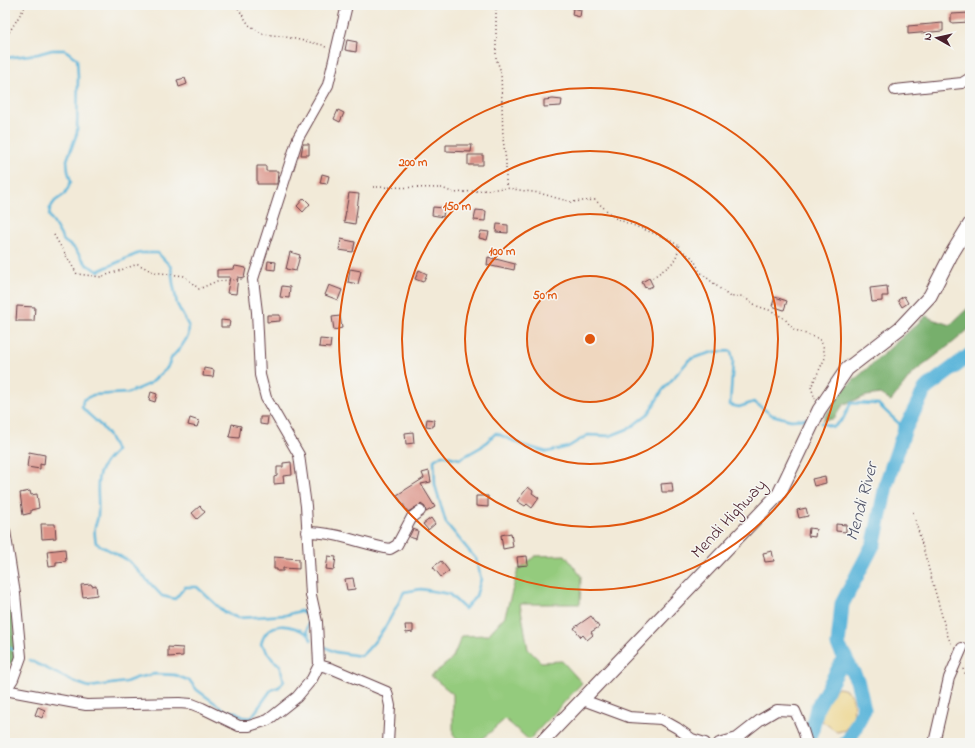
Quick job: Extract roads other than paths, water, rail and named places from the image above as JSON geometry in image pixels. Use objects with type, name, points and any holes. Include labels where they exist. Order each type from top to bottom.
[{"type":"main road","name":"Mendi Highway","points":[[541,743],[780,494],[822,405],[847,369],[900,328],[930,296],[951,255],[970,224]]},
{"type":"street","points":[[5,531],[15,594],[21,657],[13,679],[6,690],[86,705],[192,704],[239,726],[250,726],[268,720],[297,697],[312,678],[319,665],[317,622],[311,595],[306,506],[298,455],[266,398],[260,375],[258,312],[253,279],[298,138],[328,85],[347,5]]},
{"type":"street","points":[[894,90],[962,83],[970,78]]},
{"type":"street","points":[[307,532],[330,534],[376,547],[390,549],[397,545],[412,517],[420,511]]},
{"type":"street","points":[[934,743],[949,678],[958,648]]},
{"type":"street","points":[[319,665],[333,669],[388,692],[390,706],[388,743]]},
{"type":"street","points":[[583,700],[629,717],[661,719],[692,739],[705,743]]},
{"type":"street","points":[[719,743],[737,738],[760,720],[777,710],[795,711],[807,743]]},
{"type":"waterway","points":[[5,14],[6,5]]},
{"type":"waterway","points":[[5,58],[38,54],[52,50],[65,50],[77,59],[77,133],[67,160],[71,182],[65,194],[55,201],[50,208],[49,215],[64,241],[74,248],[87,265],[98,271],[139,253],[158,253],[171,267],[177,304],[189,327],[188,336],[172,357],[167,368],[149,384],[128,393],[93,395],[83,400],[82,407],[105,431],[116,451],[102,467],[99,474],[98,516],[95,527],[96,543],[129,561],[162,596],[175,599],[185,587],[197,587],[224,612],[238,618],[286,615],[300,611],[308,614],[309,620],[307,631],[311,640]]},
{"type":"waterway","points":[[323,646],[335,652],[361,656],[380,634],[404,592],[421,589],[449,594],[465,609],[476,596],[481,579],[476,559],[446,523],[435,485],[434,460],[442,455],[460,459],[481,447],[496,433],[522,445],[547,452],[568,447],[588,435],[610,436],[630,428],[649,413],[662,391],[690,359],[713,352],[731,351],[733,361],[730,405],[739,407],[754,402],[772,415],[791,420],[807,419]]},
{"type":"waterway","name":"Mendi River","points":[[846,743],[848,742],[864,709],[857,680],[838,645],[842,604],[874,543],[887,481],[905,429],[925,389],[970,355]]},
{"type":"waterway","points":[[821,423],[834,427],[843,419],[851,403],[878,404],[905,429]]},
{"type":"waterway","points":[[29,660],[72,681],[89,687],[126,682],[155,674],[175,675],[190,681],[197,690],[226,711],[236,712],[243,717],[251,718],[271,690],[279,687],[284,681],[280,665],[273,660],[261,644],[264,636],[269,630],[280,626],[287,626],[308,634]]},
{"type":"waterway","points":[[5,642],[10,648],[17,652]]},
{"type":"waterway","points":[[807,743],[811,734],[817,708],[845,657]]}]
